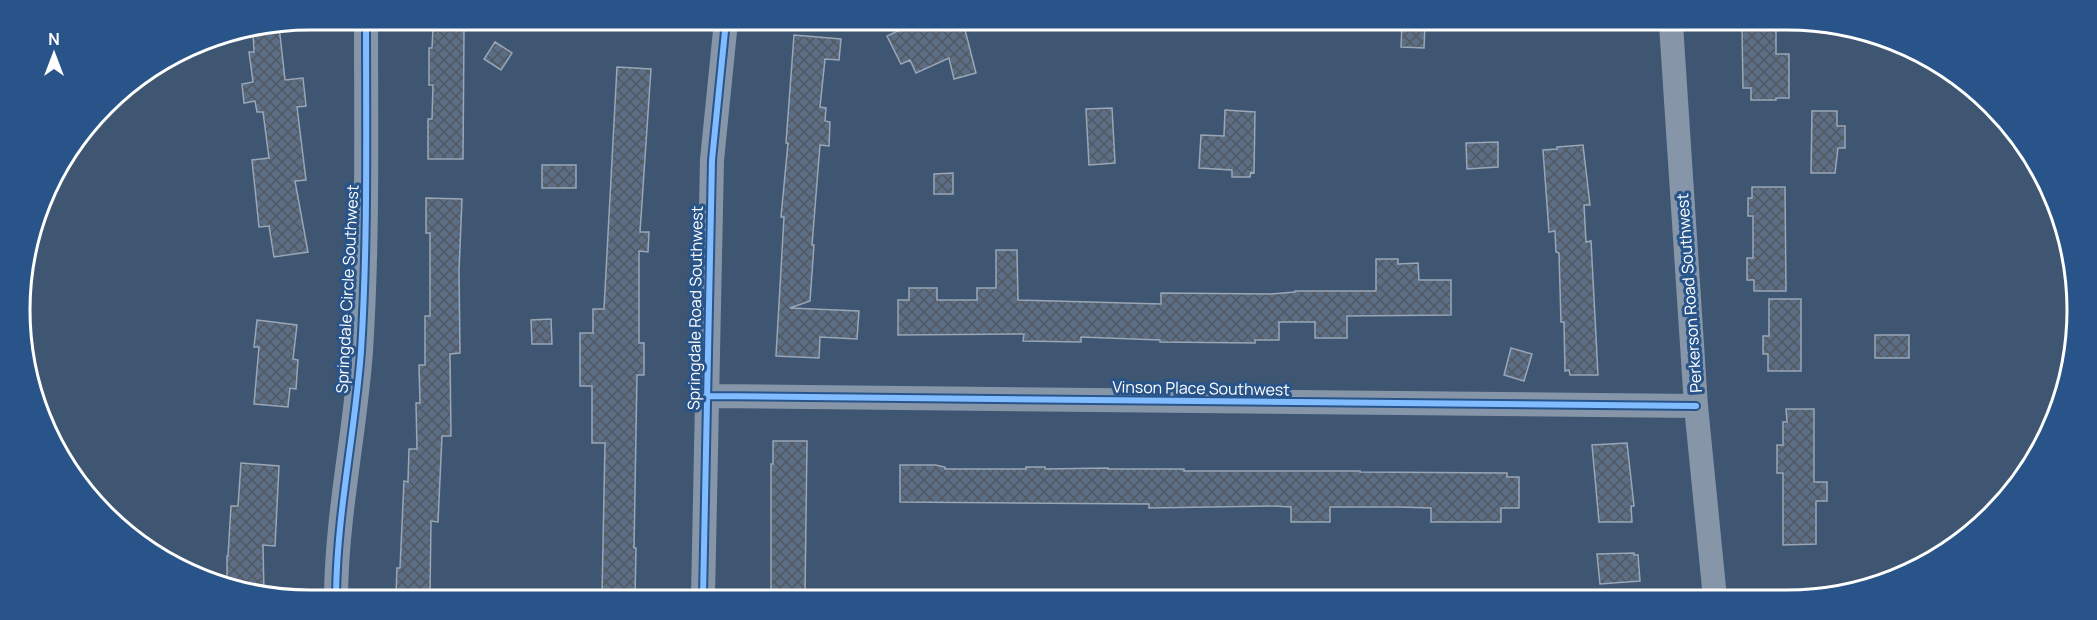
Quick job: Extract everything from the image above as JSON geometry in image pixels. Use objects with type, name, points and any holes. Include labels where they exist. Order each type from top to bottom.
[{"type":"street","name":"Springdale Circle Southwest","points":[[336,590],[336,556],[362,331],[366,243],[366,30]]},
{"type":"street","name":"Springdale Road Southwest","points":[[703,590],[712,160],[725,30]]},
{"type":"street","name":"Perkerson Road Southwest","points":[[1671,30],[1696,406],[1714,590]]},
{"type":"street","name":"Vinson Place Southwest","points":[[706,396],[1696,406]]},
{"type":"building","points":[[433,30],[464,30],[463,159],[428,159],[428,119],[432,119],[433,85],[429,85],[429,48],[432,48]]},
{"type":"building","points":[[900,30],[965,30],[976,73],[954,79],[949,58],[916,73],[910,60],[901,64],[887,36]]},
{"type":"building","points":[[1402,30],[1425,30],[1424,48],[1401,47]]},
{"type":"building","points":[[1742,30],[1776,30],[1776,54],[1789,54],[1789,98],[1751,100],[1751,88],[1743,88]]},
{"type":"building","points":[[280,32],[285,80],[303,78],[306,106],[297,107],[306,180],[295,181],[308,252],[274,257],[269,226],[259,227],[252,160],[269,158],[263,112],[257,112],[255,101],[244,103],[242,84],[253,82],[249,52],[254,52],[253,36]]},
{"type":"building","points":[[794,35],[841,39],[839,60],[825,59],[820,107],[826,108],[825,121],[830,122],[829,146],[820,145],[810,301],[790,308],[859,311],[857,339],[820,337],[819,358],[776,356],[784,217],[781,217]]},
{"type":"building","points":[[495,42],[512,53],[501,70],[484,59]]},
{"type":"building","points":[[617,67],[651,69],[640,232],[649,232],[648,252],[639,251],[639,343],[644,343],[644,375],[637,375],[635,590],[602,590],[605,443],[592,443],[592,386],[580,386],[580,333],[593,333],[593,309],[604,309]]},
{"type":"building","points":[[1112,108],[1115,163],[1089,165],[1086,109]]},
{"type":"building","points":[[1225,110],[1255,112],[1254,173],[1251,172],[1250,177],[1232,177],[1232,170],[1199,168],[1201,135],[1224,136]]},
{"type":"building","points":[[1812,111],[1837,111],[1837,126],[1845,126],[1845,148],[1838,148],[1835,173],[1811,173]]},
{"type":"building","points":[[1498,142],[1498,167],[1467,169],[1466,143]]},
{"type":"building","points":[[1583,145],[1590,205],[1584,205],[1586,242],[1591,241],[1598,375],[1570,375],[1569,370],[1565,371],[1559,253],[1556,252],[1555,231],[1549,232],[1543,150]]},
{"type":"building","points":[[542,165],[576,165],[576,188],[542,188]]},
{"type":"building","points":[[953,173],[953,194],[934,194],[934,174]]},
{"type":"building","points":[[1752,187],[1785,187],[1786,291],[1754,291],[1754,280],[1747,280],[1747,258],[1753,258],[1753,216],[1748,216],[1748,198],[1752,198]]},
{"type":"building","points":[[426,198],[462,199],[459,271],[460,353],[450,354],[451,436],[442,436],[438,522],[431,521],[430,590],[396,590],[397,568],[400,568],[404,481],[408,482],[409,449],[417,449],[416,403],[420,403],[419,365],[425,365],[425,316],[430,316],[430,233],[426,233]]},
{"type":"building","points":[[996,250],[1017,250],[1018,300],[1161,304],[1161,293],[1271,294],[1295,291],[1376,291],[1376,259],[1398,259],[1398,264],[1418,263],[1419,280],[1451,280],[1451,315],[1347,316],[1347,338],[1315,338],[1315,322],[1279,322],[1279,340],[1255,340],[1255,343],[1160,342],[1160,340],[1081,337],[1081,342],[1023,341],[1024,334],[898,335],[898,300],[909,300],[909,288],[937,288],[937,300],[977,300],[977,288],[996,288]]},
{"type":"building","points":[[1769,299],[1801,299],[1801,371],[1768,371],[1768,354],[1763,354],[1763,336],[1769,336]]},
{"type":"building","points":[[551,319],[552,344],[532,344],[531,320]]},
{"type":"building","points":[[257,320],[297,325],[293,359],[298,360],[296,389],[290,388],[288,407],[254,404],[259,347],[254,347]]},
{"type":"building","points":[[1875,335],[1909,335],[1909,358],[1875,358]]},
{"type":"building","points":[[1511,348],[1532,354],[1524,381],[1504,375]]},
{"type":"building","points":[[1786,409],[1814,409],[1814,482],[1827,482],[1827,501],[1816,501],[1816,544],[1783,545],[1783,473],[1777,473],[1777,445],[1783,445],[1783,422],[1787,422]]},
{"type":"building","points":[[773,441],[807,441],[805,590],[771,590],[771,464],[773,464]]},
{"type":"building","points":[[1627,443],[1634,506],[1631,506],[1632,522],[1599,522],[1592,445]]},
{"type":"building","points":[[241,463],[279,466],[275,546],[263,545],[264,586],[227,577],[231,506],[238,506]]},
{"type":"building","points":[[900,465],[935,465],[945,467],[945,469],[1045,467],[1045,469],[1184,469],[1184,471],[1507,473],[1507,477],[1519,477],[1519,508],[1501,508],[1501,522],[1431,522],[1431,508],[1330,507],[1330,522],[1291,522],[1291,507],[1275,506],[1149,508],[1149,504],[900,502]]},
{"type":"building","points":[[1634,553],[1638,555],[1640,581],[1600,584],[1597,554]]},
{"type":"cycle path","points":[[336,590],[339,534],[361,351],[365,268],[366,30]]},
{"type":"cycle path","points":[[703,590],[712,160],[725,30]]},
{"type":"cycle path","points":[[706,396],[1696,406]]}]
